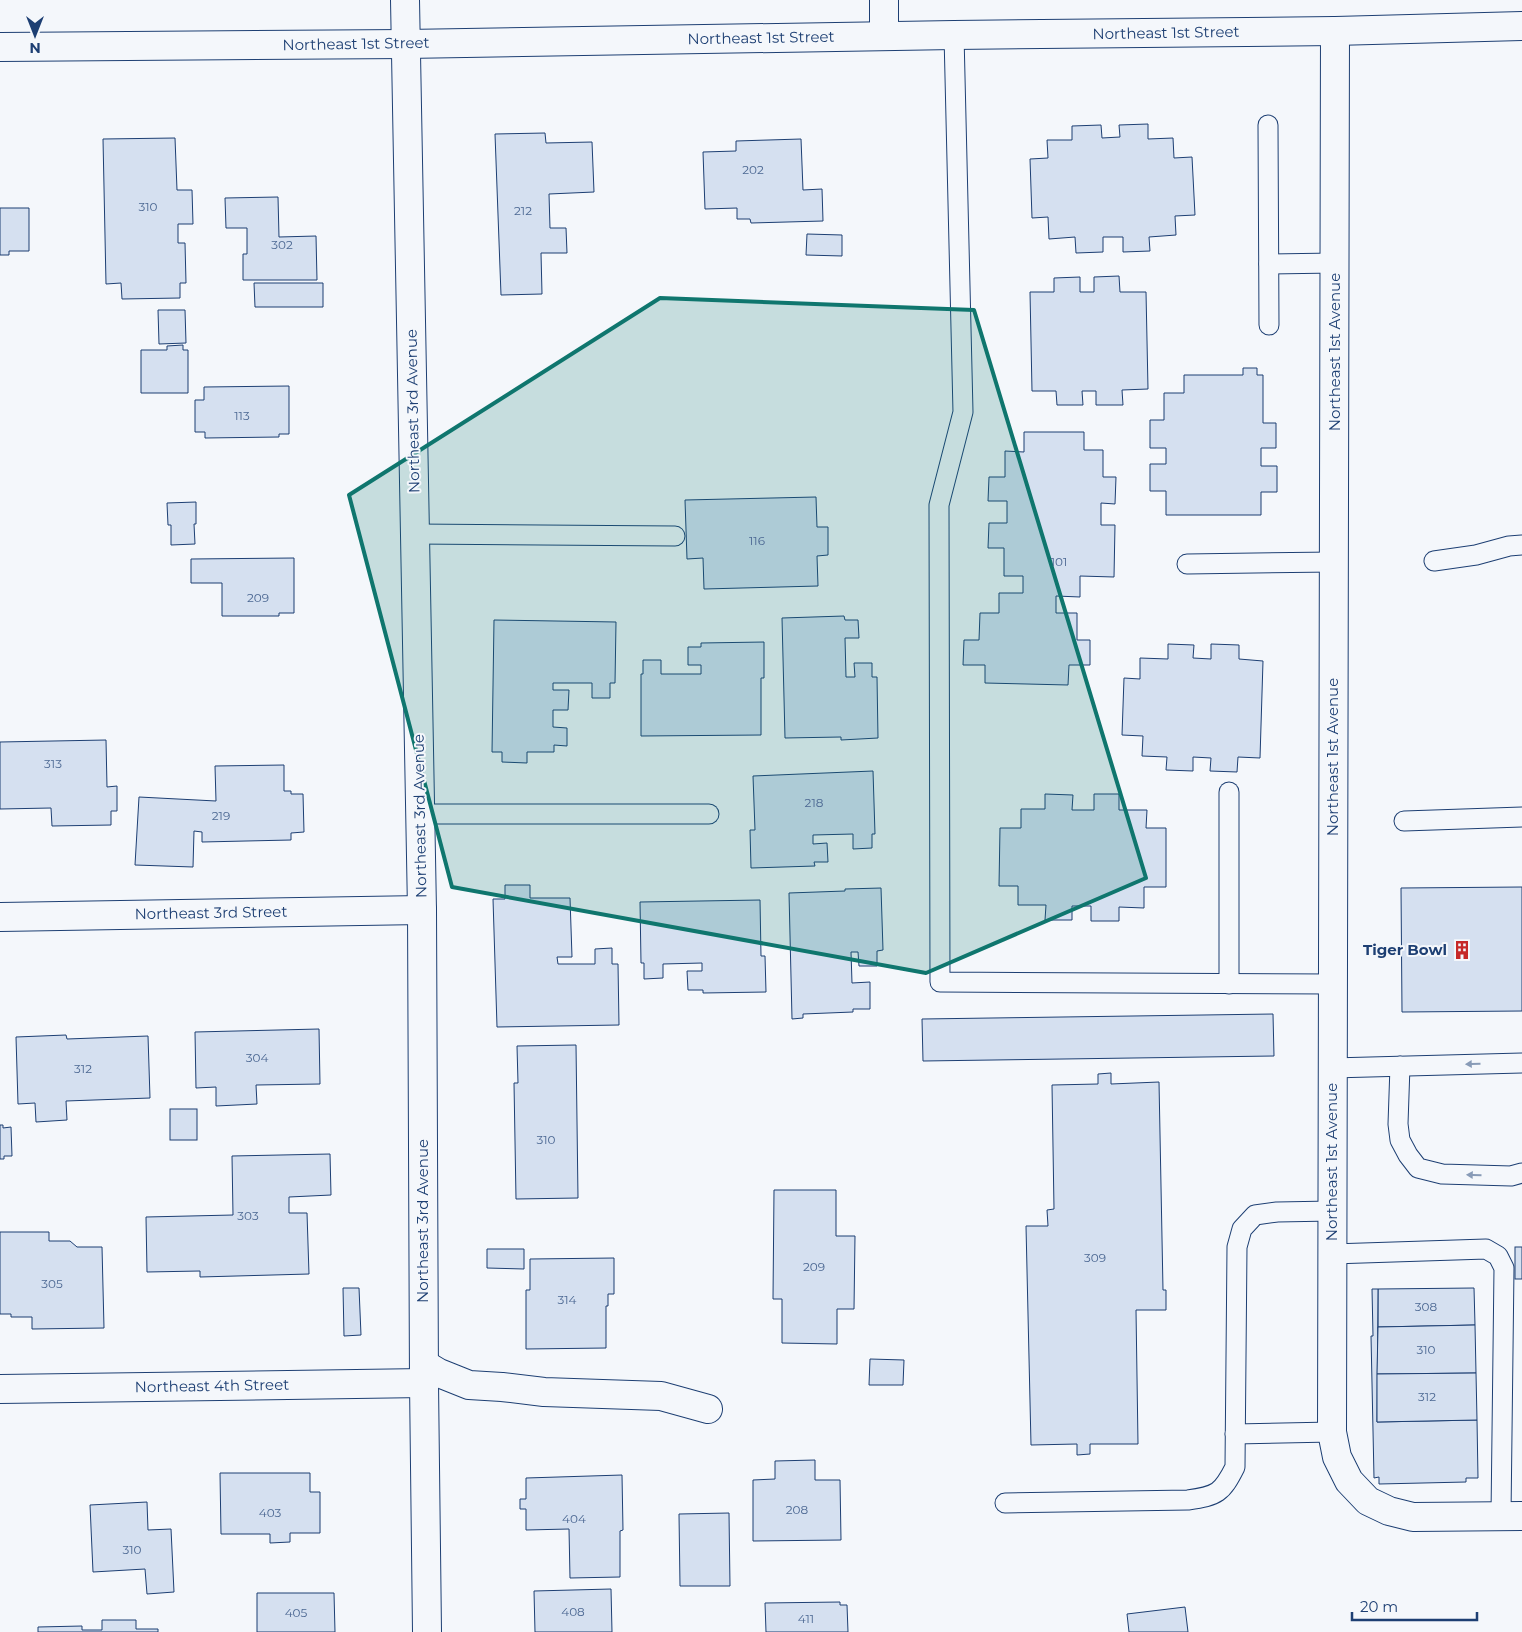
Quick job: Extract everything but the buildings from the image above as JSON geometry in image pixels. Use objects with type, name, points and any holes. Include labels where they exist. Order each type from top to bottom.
[{"type":"street","name":"Northeast 3rd Avenue","points":[[405,0],[422,910],[427,1632]]},
{"type":"street","points":[[884,0],[884,36]]},
{"type":"street","name":"Northeast 1st Street","points":[[0,47],[406,44],[1336,31],[1522,26]]},
{"type":"street","name":"Northeast 1st Avenue","points":[[1336,31],[1332,1432],[1337,1457],[1348,1481],[1368,1501],[1389,1511],[1413,1517],[1511,1516]]},
{"type":"street","name":"Northeast 3rd Street","points":[[0,917],[422,910]]},
{"type":"street","points":[[424,1374],[439,1373],[469,1385],[544,1392],[661,1396],[708,1409]]},
{"type":"street","name":"Northeast 4th Street","points":[[0,1389],[424,1374]]},
{"type":"lane","points":[[954,35],[963,412],[939,505],[940,982],[1332,984]]},
{"type":"lane","points":[[1268,125],[1270,325]]},
{"type":"lane","points":[[1269,264],[1335,263]]},
{"type":"lane","points":[[415,534],[676,536]]},
{"type":"lane","points":[[1434,561],[1476,555],[1509,546],[1522,546]]},
{"type":"lane","points":[[1188,564],[1334,562]]},
{"type":"lane","points":[[1229,792],[1229,984]]},
{"type":"lane","points":[[420,814],[709,814]]},
{"type":"lane","points":[[1404,821],[1522,817]]},
{"type":"lane","points":[[1332,1068],[1522,1063]]},
{"type":"lane","points":[[1400,1066],[1398,1124],[1400,1140],[1418,1168],[1442,1174],[1511,1176],[1522,1173]]},
{"type":"lane","points":[[1005,1502],[1188,1500],[1209,1497],[1226,1484],[1235,1467],[1237,1247],[1242,1229],[1255,1215],[1277,1212],[1332,1210]]},
{"type":"lane","points":[[1332,1254],[1486,1249],[1498,1256],[1504,1268],[1511,1516]]},
{"type":"lane","points":[[1236,1434],[1332,1432]]},
{"type":"highlighted area","points":[[660,298],[974,310],[1146,878],[926,973],[452,887],[349,495]]},
{"type":"place","name":"Tiger Bowl","points":[[1462,950]]}]
